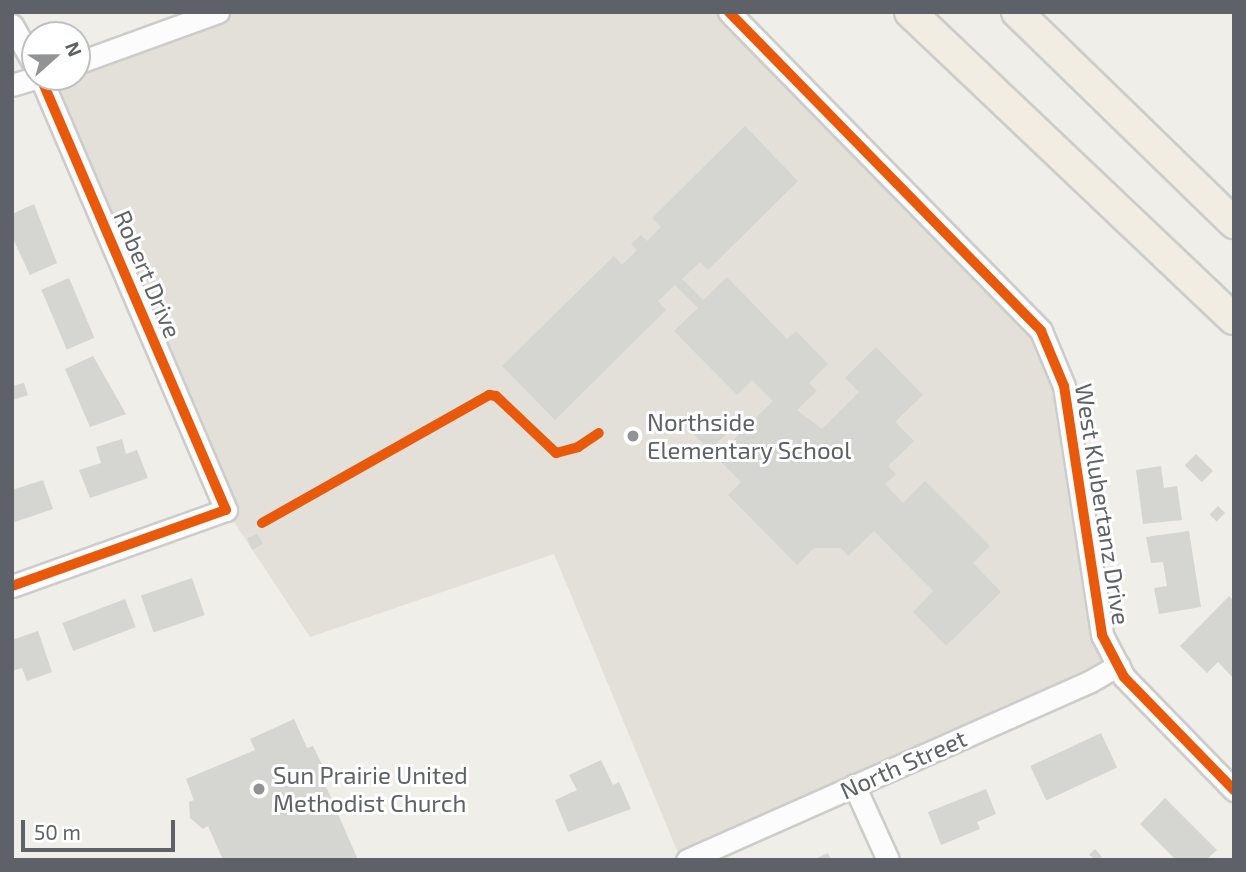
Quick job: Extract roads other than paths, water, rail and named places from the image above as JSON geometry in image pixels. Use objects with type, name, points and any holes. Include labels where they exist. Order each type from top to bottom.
[{"type":"highway","points":[[910,12],[1234,321]]},
{"type":"highway","points":[[1017,12],[1234,223]]},
{"type":"highway","points":[[1040,35],[1234,197]]},
{"type":"street","points":[[91,58],[218,12]]},
{"type":"street","name":"West Klubertanz Drive","points":[[729,12],[1041,331],[1064,386],[1102,635],[1124,677],[1234,790]]},
{"type":"street","points":[[12,25],[21,41]]},
{"type":"street","name":"Robert Drive","points":[[12,586],[226,510],[45,91]]},
{"type":"street","name":"North Street","points":[[687,860],[1089,682],[1118,665]]},
{"type":"street","points":[[854,785],[888,860]]},
{"type":"place","name":"Northside Elementary School","points":[[633,436]]},
{"type":"place","name":"Sun Prairie United Methodist Church","points":[[259,789]]}]
